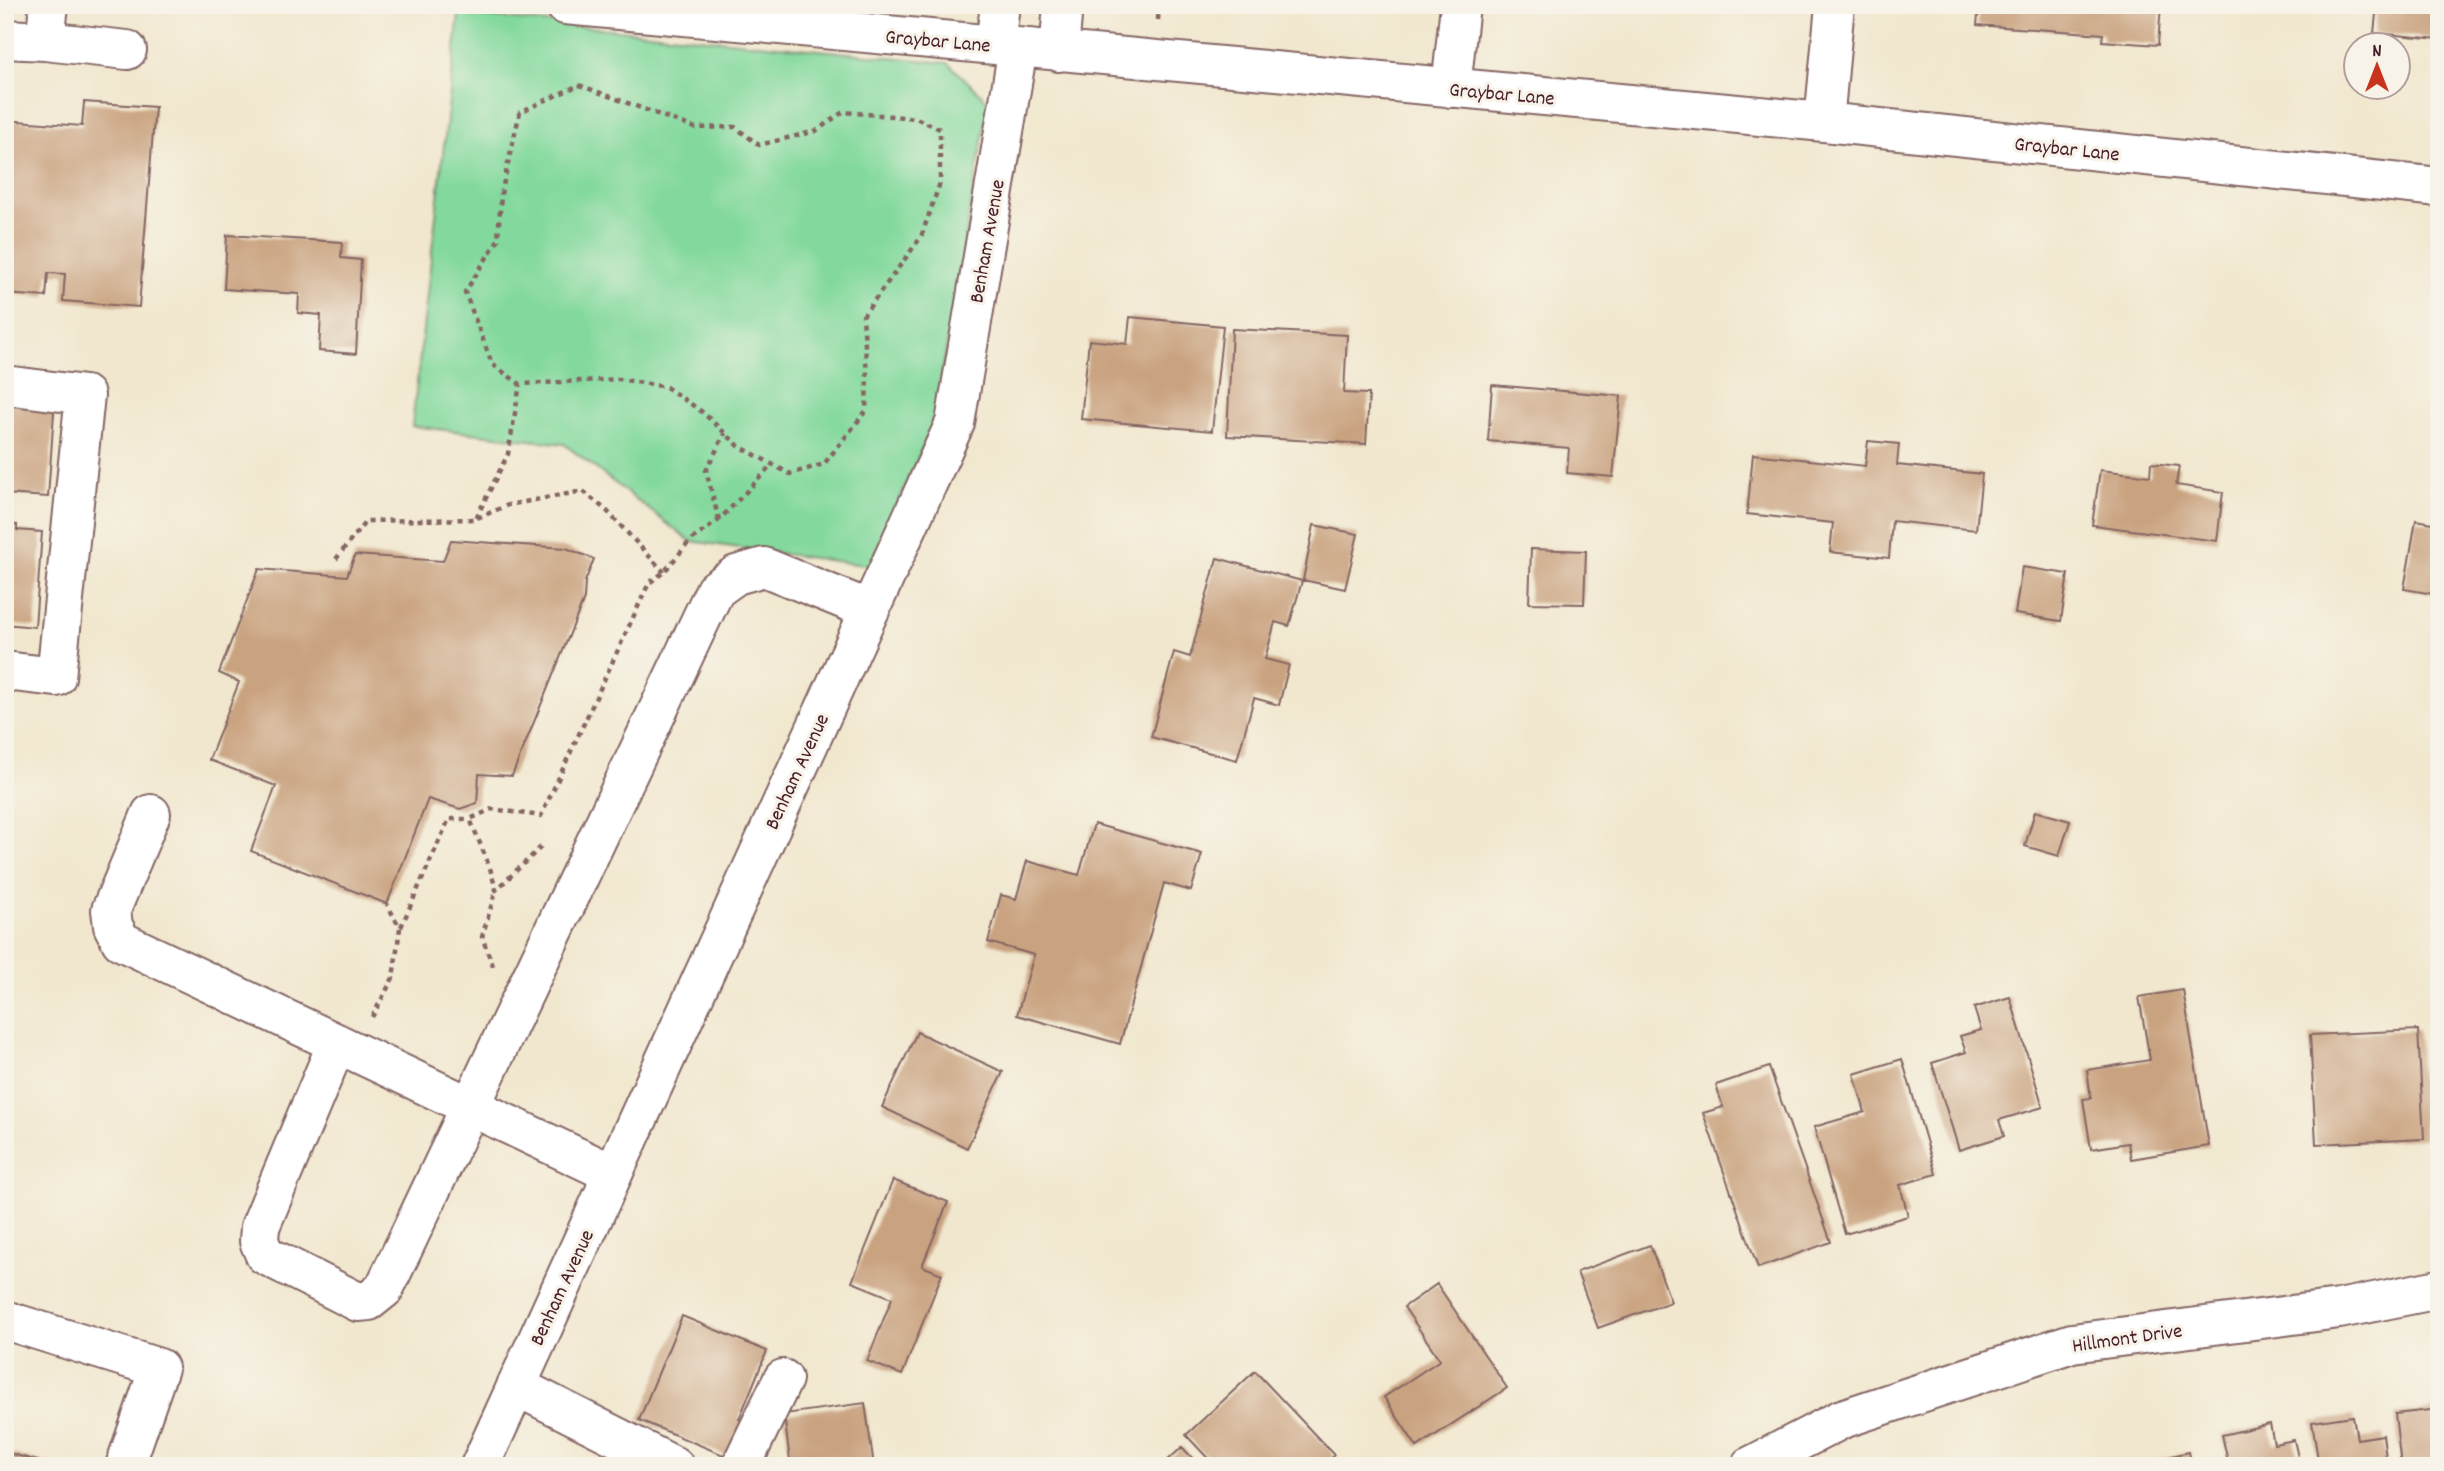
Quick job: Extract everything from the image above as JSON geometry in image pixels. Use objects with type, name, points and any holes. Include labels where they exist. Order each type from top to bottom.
[{"type":"street","name":"Graybar Lane","points":[[565,5],[1824,122],[2439,187]]},
{"type":"street","name":"Benham Avenue","points":[[480,1466],[955,423],[1007,47],[1000,5]]},
{"type":"street","points":[[1059,52],[1063,5]]},
{"type":"street","points":[[1451,88],[1460,5]]},
{"type":"street","points":[[1824,122],[1835,5]]},
{"type":"street","points":[[5,39],[47,23],[127,50]]},
{"type":"street","points":[[5,385],[85,395],[55,677],[5,671]]},
{"type":"street","points":[[337,1043],[260,1227],[259,1241],[265,1255],[358,1302],[369,1301],[384,1289],[715,590],[736,575],[764,566],[870,610]]},
{"type":"street","points":[[151,814],[111,910],[113,926],[121,941],[613,1174]]},
{"type":"street","name":"Hillmont Drive","points":[[1751,1466],[1842,1419],[2072,1343],[2339,1309],[2439,1289]]},
{"type":"street","points":[[5,1320],[159,1368],[125,1466]]},
{"type":"street","points":[[741,1466],[783,1378]]},
{"type":"street","points":[[516,1386],[674,1466]]},
{"type":"path","points":[[1158,20],[1159,5]]},
{"type":"path","points":[[579,85],[695,128],[735,127],[760,145],[816,131],[843,112],[916,118],[940,129],[940,183],[921,237],[863,316],[867,375],[866,411],[824,464],[790,474],[738,446],[725,433],[701,411],[666,387],[619,379],[520,384],[492,364],[466,292],[498,240],[501,194],[520,112],[579,85]]},
{"type":"path","points":[[475,519],[508,454],[520,384]]},
{"type":"path","points":[[719,520],[706,471],[725,433]]},
{"type":"path","points":[[375,1029],[372,1017],[393,978],[400,928],[449,819],[470,819],[492,809],[541,816],[649,583],[664,572],[690,541],[719,520],[773,464]]},
{"type":"path","points":[[336,559],[366,521],[475,519],[508,505],[583,491],[607,511],[664,572]]},
{"type":"path","points":[[470,819],[496,890],[541,847]]},
{"type":"path","points":[[387,904],[400,928]]},
{"type":"green space","points":[[459,14],[948,63],[989,102],[933,424],[870,566],[690,541],[564,444],[412,426]]},
{"type":"building","points":[[1979,5],[2161,5],[2158,45],[2102,41],[2103,34],[1977,25]]},
{"type":"building","points":[[2377,5],[2439,5],[2439,39],[2412,37],[2412,32],[2374,32]]},
{"type":"building","points":[[84,102],[155,107],[139,307],[63,301],[65,274],[48,273],[46,297],[5,294],[5,120],[82,126]]},
{"type":"building","points":[[227,235],[342,242],[341,258],[361,260],[356,354],[319,351],[321,315],[298,313],[299,294],[224,289]]},
{"type":"building","points":[[1130,317],[1223,326],[1212,431],[1081,419],[1089,340],[1127,344]]},
{"type":"building","points":[[1232,329],[1347,335],[1344,393],[1369,394],[1366,444],[1227,436]]},
{"type":"building","points":[[1492,385],[1621,396],[1613,477],[1567,473],[1569,448],[1488,441]]},
{"type":"building","points":[[5,394],[55,398],[48,497],[5,494]]},
{"type":"building","points":[[1868,441],[1899,444],[1897,465],[1982,474],[1976,530],[1892,521],[1889,558],[1830,552],[1833,523],[1747,514],[1753,454],[1865,466]]},
{"type":"building","points":[[2151,463],[2179,466],[2176,485],[2223,492],[2217,541],[2092,525],[2100,470],[2150,476]]},
{"type":"building","points":[[2416,520],[2439,524],[2439,595],[2404,589]]},
{"type":"building","points":[[5,524],[17,525],[17,530],[42,532],[35,627],[5,624]]},
{"type":"building","points":[[1314,525],[1358,534],[1345,589],[1303,580]]},
{"type":"building","points":[[451,540],[566,548],[594,559],[585,582],[584,599],[512,776],[479,774],[477,803],[460,809],[428,799],[387,904],[251,851],[276,786],[209,760],[239,682],[219,673],[259,569],[347,576],[355,555],[443,561]]},
{"type":"building","points":[[1531,549],[1586,551],[1584,604],[1529,603]]},
{"type":"building","points":[[1217,558],[1302,581],[1289,626],[1275,622],[1265,659],[1289,665],[1279,705],[1254,698],[1237,760],[1151,737],[1174,652],[1190,657]]},
{"type":"building","points":[[2022,567],[2068,574],[2061,621],[2015,614]]},
{"type":"building","points":[[2035,811],[2070,821],[2059,856],[2025,846]]},
{"type":"building","points":[[1094,824],[1202,854],[1191,891],[1164,883],[1120,1044],[1017,1015],[1034,955],[988,942],[1001,895],[1016,899],[1027,861],[1079,875]]},
{"type":"building","points":[[2183,990],[2209,1146],[2131,1159],[2128,1143],[2091,1149],[2083,1099],[2091,1098],[2087,1070],[2150,1060],[2139,997]]},
{"type":"building","points":[[2010,997],[2043,1107],[1999,1120],[2004,1136],[1959,1150],[1932,1063],[1966,1052],[1960,1036],[1981,1030],[1974,1008]]},
{"type":"building","points":[[2418,1030],[2424,1139],[2316,1144],[2310,1035]]},
{"type":"building","points":[[917,1032],[1003,1072],[967,1148],[882,1107]]},
{"type":"building","points":[[1902,1059],[1936,1174],[1900,1185],[1908,1216],[1845,1234],[1814,1127],[1865,1112],[1854,1074]]},
{"type":"building","points":[[1769,1067],[1831,1242],[1758,1268],[1703,1113],[1723,1107],[1716,1085]]},
{"type":"building","points":[[893,1180],[948,1202],[922,1266],[942,1274],[902,1375],[867,1361],[892,1298],[852,1282]]},
{"type":"building","points":[[1650,1245],[1671,1302],[1598,1328],[1577,1272]]},
{"type":"building","points":[[1437,1284],[1507,1388],[1417,1447],[1384,1397],[1440,1360],[1404,1307]]},
{"type":"building","points":[[682,1316],[767,1351],[739,1419],[748,1424],[733,1459],[639,1420]]},
{"type":"building","points":[[1255,1371],[1334,1455],[1323,1466],[1215,1466],[1186,1435]]},
{"type":"building","points":[[865,1403],[874,1466],[805,1466],[804,1459],[790,1461],[784,1414]]},
{"type":"building","points":[[2439,1409],[2439,1466],[2401,1466],[2395,1414]]},
{"type":"building","points":[[2353,1416],[2357,1439],[2383,1435],[2387,1466],[2319,1466],[2312,1422]]},
{"type":"building","points":[[2270,1424],[2274,1444],[2294,1440],[2300,1466],[2229,1466],[2222,1435]]},
{"type":"building","points":[[1182,1447],[1200,1466],[1162,1466]]},
{"type":"building","points":[[5,1452],[52,1465],[52,1466],[5,1466]]},
{"type":"building","points":[[2189,1452],[2192,1466],[2143,1466],[2142,1463]]}]
